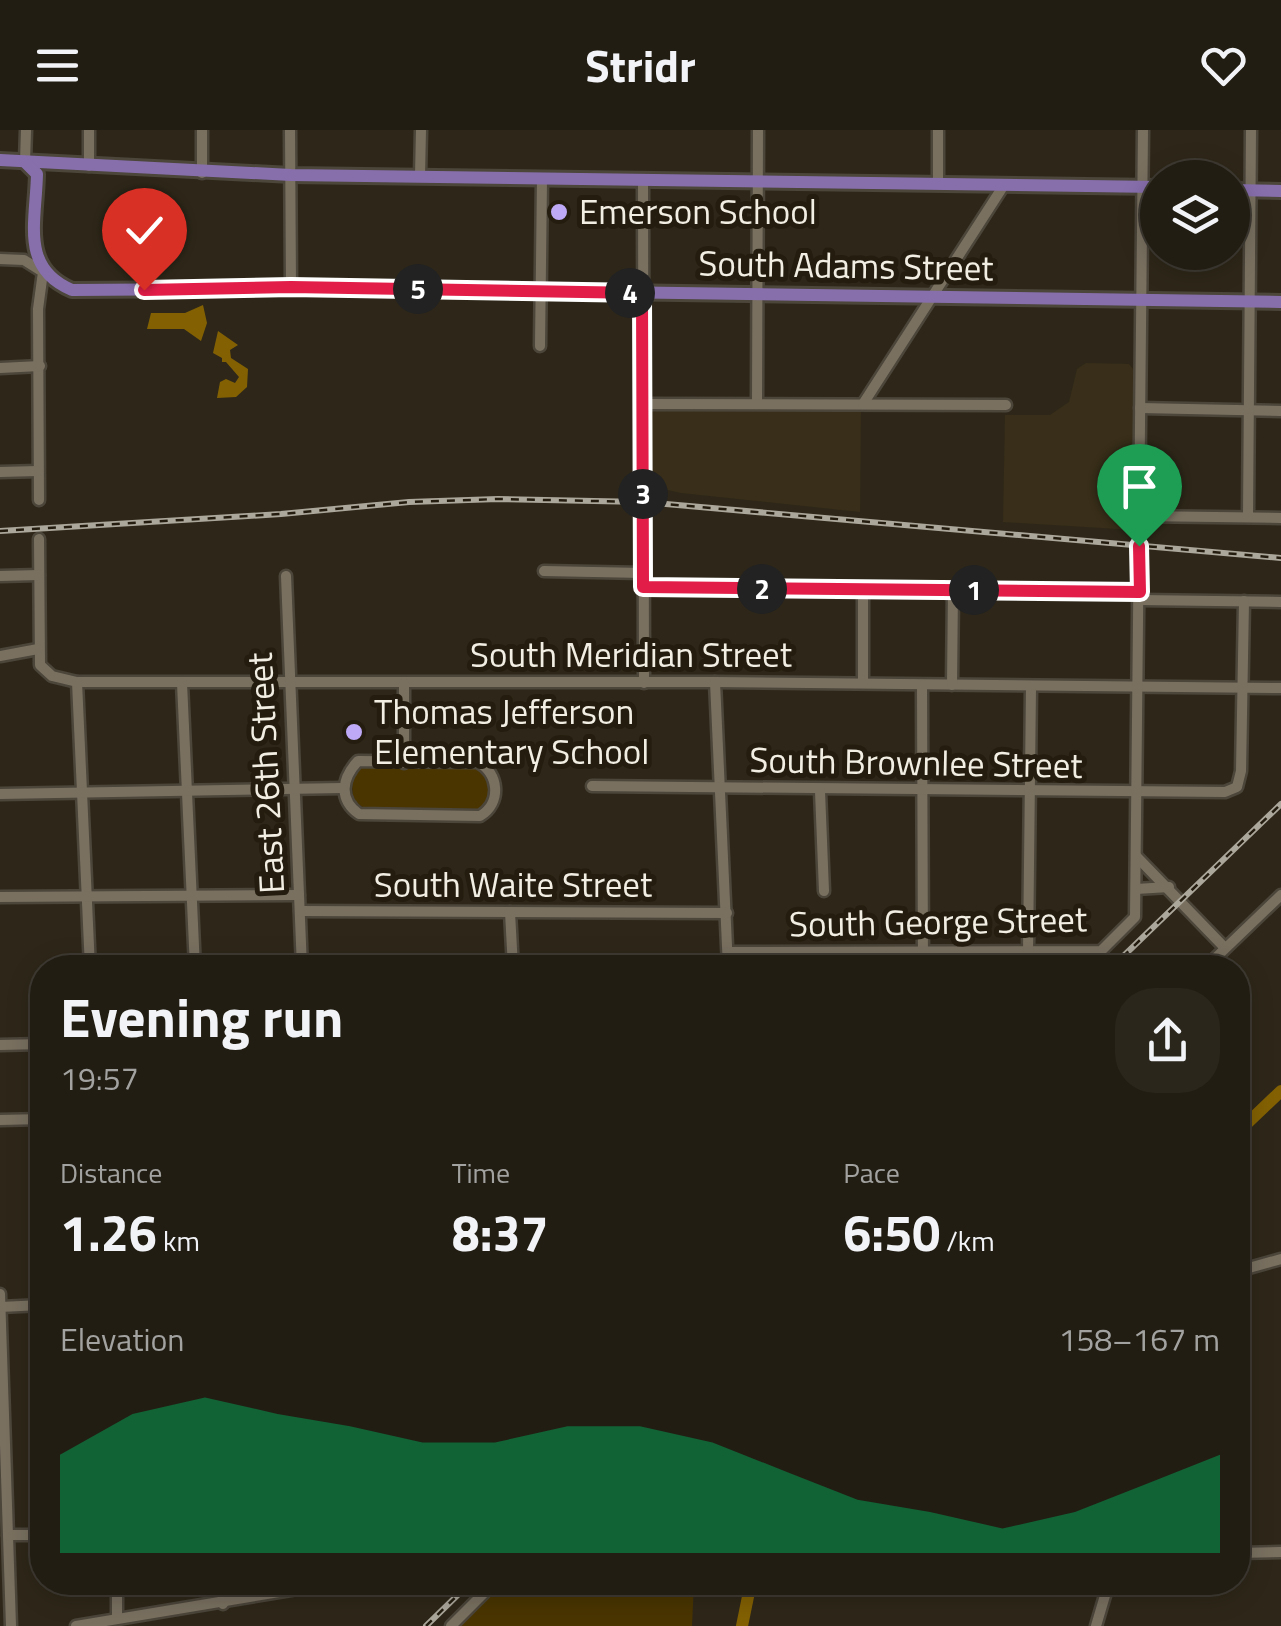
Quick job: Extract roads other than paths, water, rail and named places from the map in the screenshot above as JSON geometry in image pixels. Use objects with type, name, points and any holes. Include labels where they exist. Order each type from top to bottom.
[{"type":"main road","points":[[0,160],[202,173],[1140,187]]},
{"type":"main road","points":[[26,162],[37,174],[36,257],[43,272]]},
{"type":"main road","points":[[37,174],[52,163]]},
{"type":"main road","points":[[1251,190],[1281,190]]},
{"type":"main road","name":"South Adams Street","points":[[43,272],[59,285],[82,291],[291,287],[1281,302]]},
{"type":"street","points":[[26,130],[26,162]]},
{"type":"street","points":[[89,130],[89,166]]},
{"type":"street","points":[[202,130],[202,173]]},
{"type":"street","points":[[290,130],[291,287]]},
{"type":"street","points":[[420,176],[421,130]]},
{"type":"street","points":[[757,403],[758,130]]},
{"type":"street","points":[[938,130],[938,183]]},
{"type":"street","name":"South George Street","points":[[1142,160],[1143,130]]},
{"type":"street","points":[[1248,518],[1251,130]]},
{"type":"street","points":[[540,346],[542,179]]},
{"type":"street","points":[[643,181],[644,683]]},
{"type":"street","points":[[863,404],[1004,184]]},
{"type":"street","name":"South Adams Street","points":[[0,259],[24,260],[43,272]]},
{"type":"street","name":"South George Street","points":[[728,952],[1101,951],[1135,917],[1142,270]]},
{"type":"street","points":[[40,500],[38,309],[43,272]]},
{"type":"street","points":[[0,368],[40,366]]},
{"type":"street","points":[[641,404],[1006,405]]},
{"type":"street","points":[[1140,408],[1281,412]]},
{"type":"street","points":[[0,472],[38,472]]},
{"type":"street","points":[[1140,516],[1281,518]]},
{"type":"street","points":[[39,539],[40,665],[52,676],[78,682],[89,955]]},
{"type":"street","points":[[544,571],[643,573]]},
{"type":"street","points":[[0,576],[40,575]]},
{"type":"street","name":"East 26th Street","points":[[286,576],[302,955]]},
{"type":"street","points":[[643,587],[954,590],[1281,602]]},
{"type":"street","points":[[952,685],[954,590]]},
{"type":"street","points":[[863,591],[863,683]]},
{"type":"street","points":[[1242,688],[1244,601]]},
{"type":"street","points":[[0,656],[38,649]]},
{"type":"street","name":"South Meridian Street","points":[[78,682],[715,682],[1281,688]]},
{"type":"street","points":[[715,682],[728,952]]},
{"type":"street","points":[[182,683],[194,955]]},
{"type":"street","points":[[404,683],[404,762]]},
{"type":"street","points":[[922,685],[922,955]]},
{"type":"street","points":[[1028,952],[1030,686]]},
{"type":"street","name":"South Brownlee Street","points":[[592,786],[1225,792],[1238,787],[1242,770],[1242,688]]},
{"type":"street","points":[[358,761],[478,762],[489,768],[494,777],[494,800],[490,810],[480,816],[359,814],[349,806],[343,788],[348,772],[358,761]]},
{"type":"street","points":[[0,794],[343,788]]},
{"type":"street","points":[[820,791],[824,890]]},
{"type":"street","points":[[1136,856],[1225,948]]},
{"type":"street","points":[[1136,889],[1169,887]]},
{"type":"street","points":[[0,898],[298,894]]},
{"type":"street","points":[[1218,955],[1281,895]]},
{"type":"street","name":"South Waite Street","points":[[300,911],[726,913]]},
{"type":"street","points":[[510,912],[512,955]]},
{"type":"street","points":[[0,1044],[30,1044]]},
{"type":"street","points":[[0,1120],[30,1119]]},
{"type":"street","points":[[1250,1268],[1281,1259]]},
{"type":"street","points":[[0,1294],[10,1626]]},
{"type":"street","points":[[0,1306],[30,1305]]},
{"type":"street","points":[[8,1535],[30,1535]]},
{"type":"street","points":[[1250,1553],[1281,1552]]},
{"type":"street","points":[[117,1595],[118,1619]]},
{"type":"street","points":[[223,1595],[223,1604]]},
{"type":"street","points":[[76,1626],[271,1595]]},
{"type":"street","points":[[451,1626],[481,1595]]},
{"type":"street","points":[[1096,1626],[1105,1595]]},
{"type":"waterway","points":[[1250,1121],[1281,1091]]},
{"type":"waterway","points":[[742,1626],[748,1595]]},
{"type":"railway","points":[[0,531],[409,502],[643,502],[1281,558]]},
{"type":"railway","points":[[1124,955],[1281,804]]},
{"type":"railway","points":[[426,1626],[458,1595]]},
{"type":"place","name":"Emerson School","points":[[559,212]]},
{"type":"place","name":"Thomas Jefferson Elementary School","points":[[354,732]]}]
